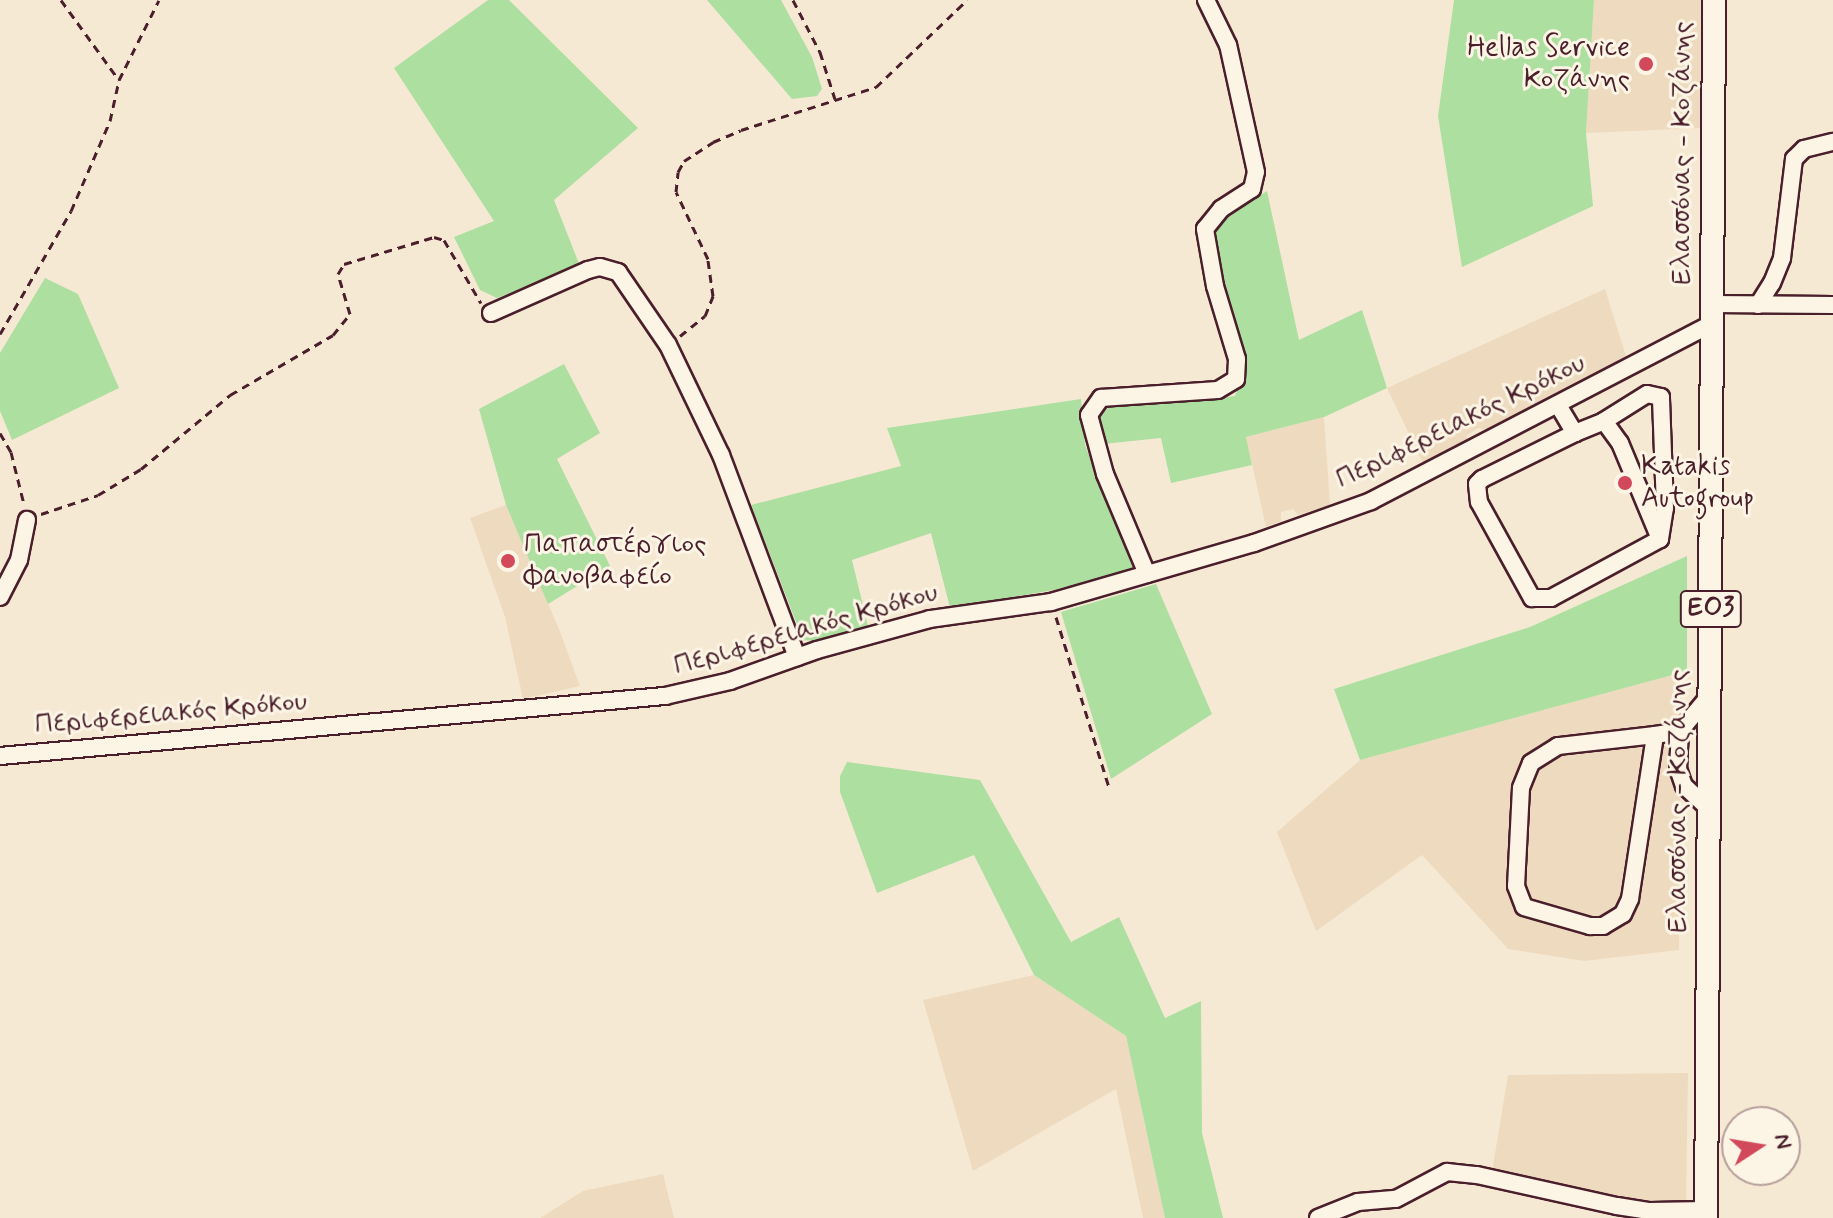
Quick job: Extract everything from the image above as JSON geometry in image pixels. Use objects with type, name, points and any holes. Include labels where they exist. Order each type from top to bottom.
[{"type":"main road","name":"Ελασσόνας - Κοζάνης","points":[[1706,1214],[1714,0]]},
{"type":"street","points":[[1147,574],[1105,474],[1089,415],[1101,398],[1209,391],[1236,379],[1237,359],[1212,273],[1205,229],[1212,217],[1252,189],[1256,172],[1228,45],[1206,0]]},
{"type":"street","points":[[1758,305],[1772,283],[1782,258],[1794,159],[1804,149],[1833,142]]},
{"type":"street","points":[[491,313],[588,270],[610,268],[627,282],[668,345],[738,492],[797,657]]},
{"type":"street","points":[[1713,313],[1758,305],[1833,305]]},
{"type":"street","name":"Περιφερειακός Κρόκου","points":[[0,756],[618,703],[686,693],[930,619],[1051,602],[1254,543],[1371,501],[1558,405],[1713,313]]},
{"type":"street","points":[[1647,394],[1661,397],[1665,508],[1660,539],[1551,598],[1532,598],[1479,502],[1477,484],[1604,421],[1647,394]]},
{"type":"street","points":[[1558,405],[1575,433]]},
{"type":"street","points":[[1604,421],[1620,443],[1660,539]]},
{"type":"street","points":[[0,597],[19,560],[27,520]]},
{"type":"street","points":[[1708,808],[1680,778],[1680,731],[1710,695]]},
{"type":"street","points":[[1655,735],[1630,899],[1623,914],[1603,926],[1590,926],[1524,907],[1516,886],[1521,788],[1531,763],[1558,746],[1680,731]]},
{"type":"street","points":[[1318,1218],[1358,1202],[1396,1199],[1447,1172],[1477,1175],[1617,1206],[1706,1214]]},
{"type":"path","points":[[61,0],[119,80]]},
{"type":"path","points":[[0,334],[71,211],[110,121],[119,80],[159,0]]},
{"type":"path","points":[[793,0],[820,52],[835,100]]},
{"type":"path","points":[[668,345],[705,316],[713,296],[708,259],[676,192],[678,172],[684,161],[713,142],[741,130],[866,92],[882,82],[967,0]]},
{"type":"path","points":[[0,433],[17,471],[27,520],[98,495],[141,469],[230,395],[333,335],[350,314],[338,274],[344,264],[434,237],[444,240],[491,313]]},
{"type":"path","points":[[1051,602],[1109,787]]},
{"type":"shaded area","name":"Hellas Service Κοζάνης","points":[[1594,0],[1703,0],[1702,128],[1586,133]]},
{"type":"shaded area","points":[[1605,289],[1626,356],[1493,432],[1478,428],[1466,436],[1470,444],[1425,467],[1387,388]]},
{"type":"shaded area","points":[[1324,417],[1330,505],[1298,515],[1293,509],[1281,512],[1281,521],[1266,527],[1246,437]]},
{"type":"shaded area","name":"Παπαστέργιος Φανοβαφείο","points":[[506,505],[580,686],[523,699],[505,617],[470,518]]},
{"type":"shaded area","points":[[1682,672],[1679,950],[1584,961],[1508,949],[1422,855],[1316,931],[1277,832],[1360,760]]},
{"type":"shaded area","points":[[1034,975],[1126,1036],[1165,1218],[1143,1218],[1116,1089],[973,1171],[923,1000]]},
{"type":"shaded area","points":[[1688,1073],[1686,1201],[1636,1204],[1492,1172],[1508,1075]]},
{"type":"shaded area","points":[[663,1174],[674,1218],[540,1218],[583,1191]]},
{"type":"green space","points":[[488,0],[509,0],[638,128],[554,200],[580,266],[497,298],[480,290],[454,237],[494,221],[394,68]]},
{"type":"green space","points":[[707,0],[781,0],[812,57],[822,89],[817,96],[792,99]]},
{"type":"green space","points":[[1454,0],[1594,0],[1586,133],[1593,206],[1462,267],[1438,116]]},
{"type":"green space","points":[[1267,191],[1299,340],[1362,310],[1387,388],[1324,417],[1246,437],[1252,465],[1171,483],[1161,438],[1103,444],[1099,416],[1110,406],[1168,404],[1235,396],[1245,368],[1211,238],[1220,221]]},
{"type":"green space","points":[[45,278],[78,294],[119,388],[12,440],[0,411],[0,353]]},
{"type":"green space","points":[[564,364],[600,433],[557,459],[610,566],[548,604],[506,505],[479,409]]},
{"type":"green space","points":[[1081,399],[1085,445],[1133,569],[1054,590],[950,608],[931,533],[852,560],[868,626],[815,641],[803,640],[751,505],[901,466],[887,428]]},
{"type":"green space","points":[[1687,556],[1687,671],[1360,760],[1334,689],[1530,627]]},
{"type":"green space","points":[[1156,584],[1212,714],[1111,779],[1061,612]]},
{"type":"green space","points":[[847,762],[980,780],[1071,942],[1119,917],[1165,1018],[1201,1001],[1202,1133],[1223,1218],[1165,1218],[1126,1036],[1034,975],[974,855],[877,893],[840,792],[840,776]]},
{"type":"place","name":"Hellas Service Κοζάνης","points":[[1646,64]]},
{"type":"place","name":"Katakis Autogroup","points":[[1625,483]]},
{"type":"place","name":"Παπαστέργιος Φανοβαφείο","points":[[508,561]]}]
